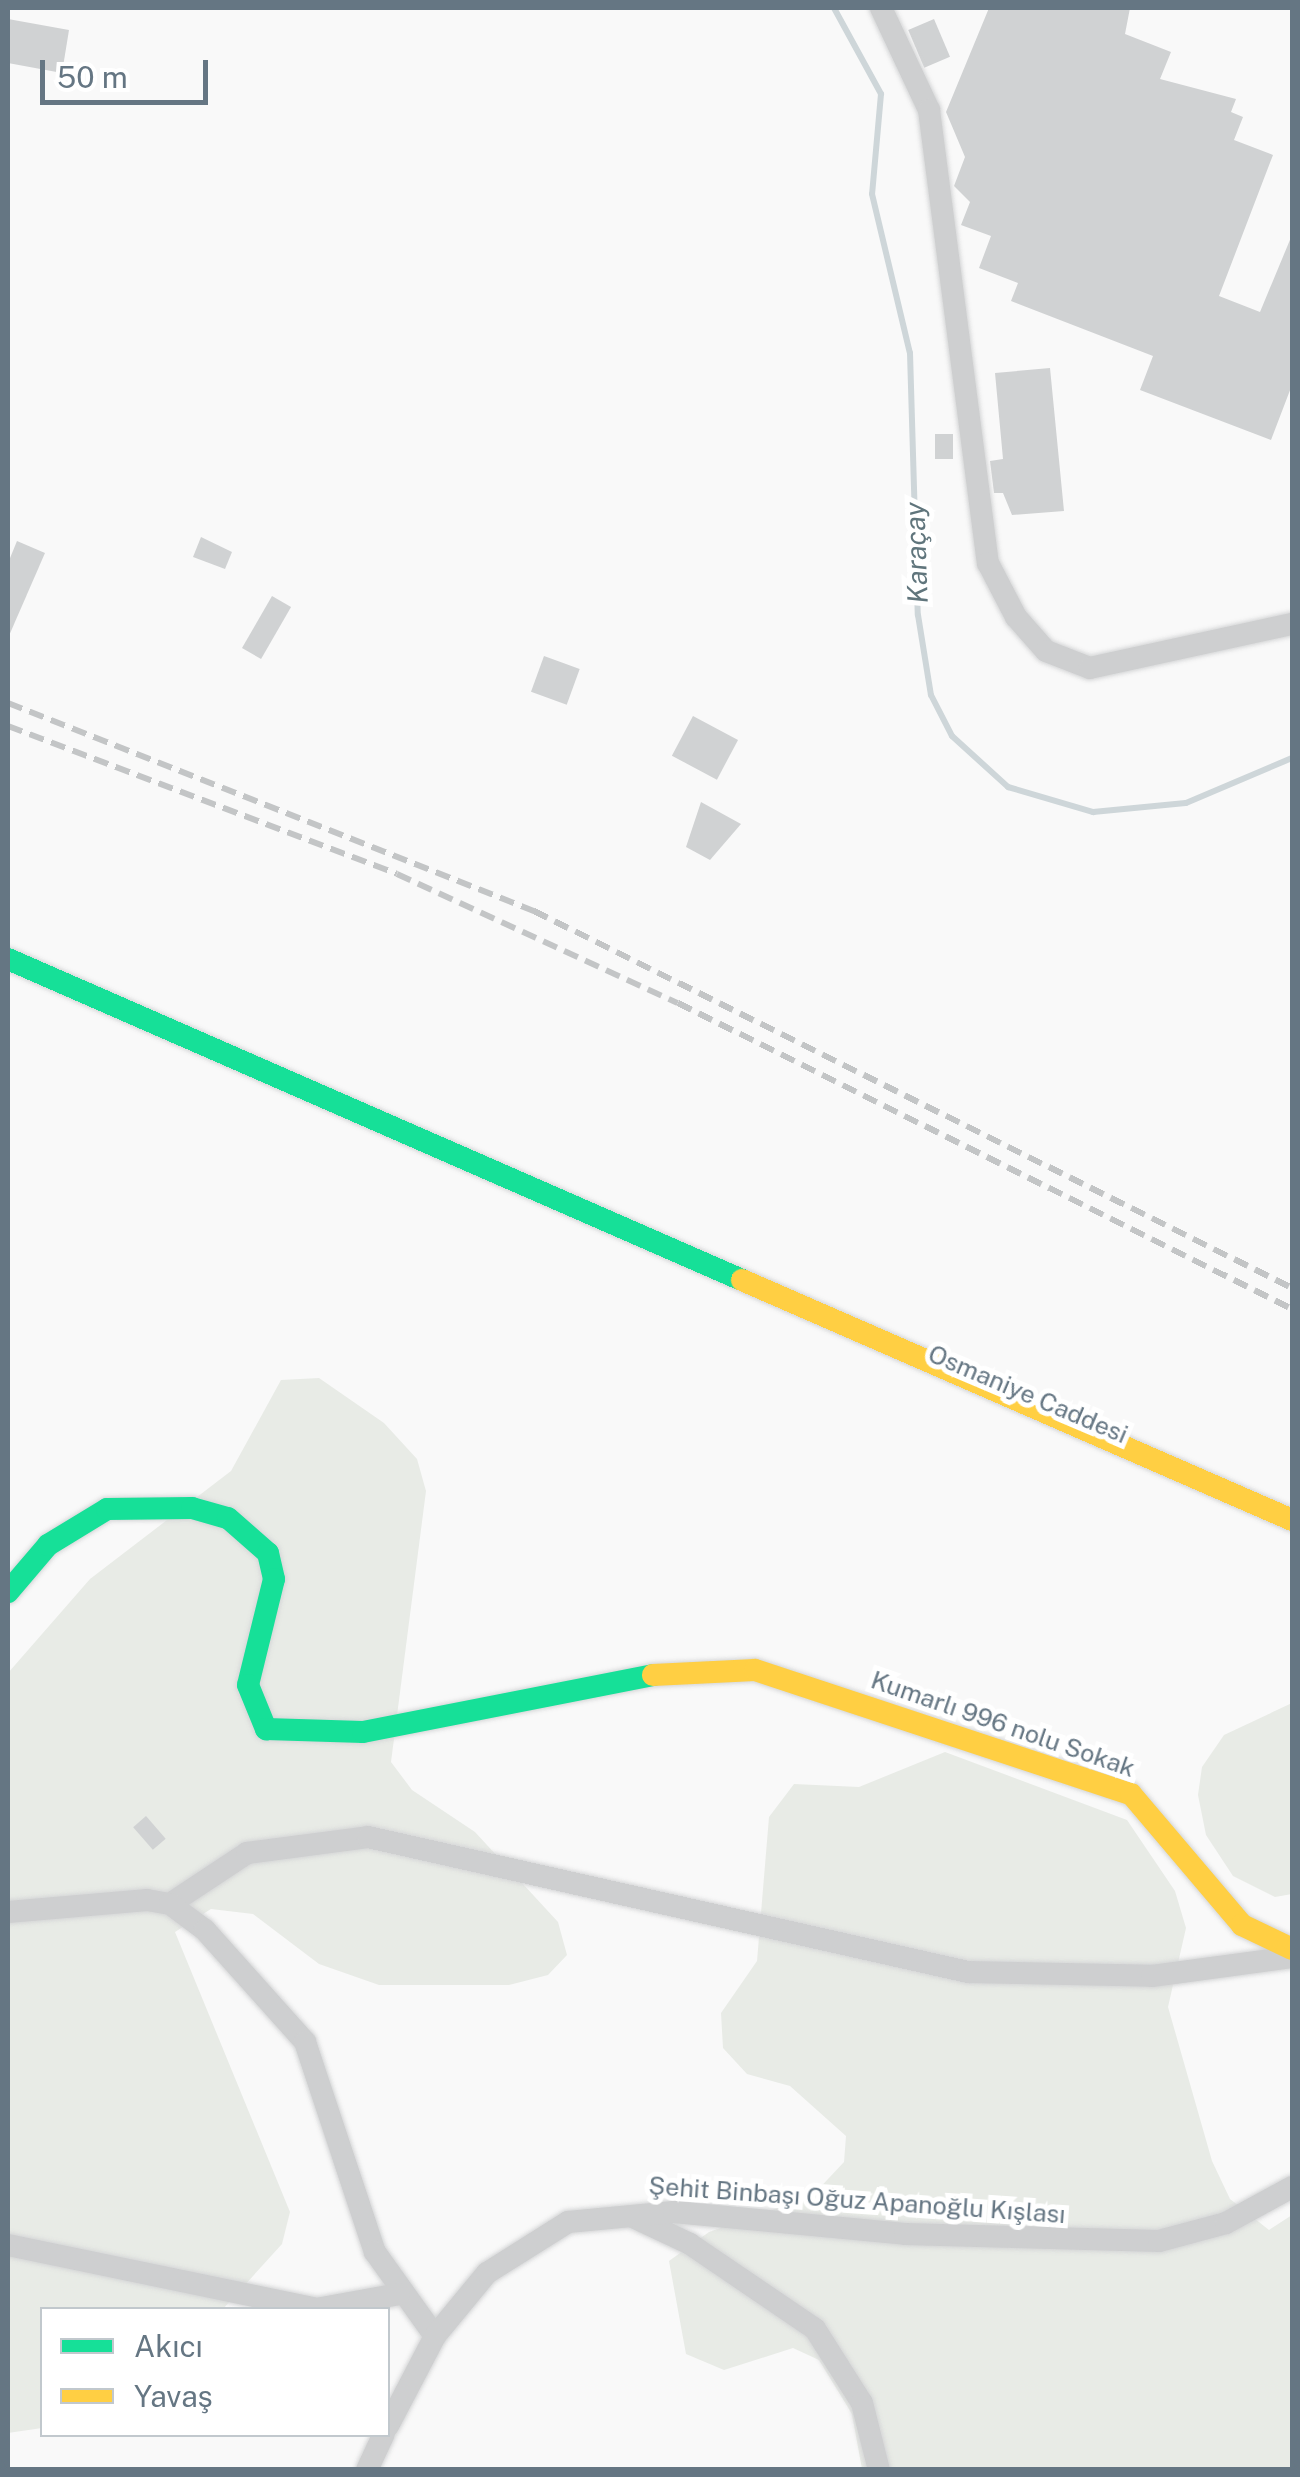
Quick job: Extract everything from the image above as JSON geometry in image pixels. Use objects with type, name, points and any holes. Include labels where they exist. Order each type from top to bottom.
[{"type":"main road","points":[[8,959],[1292,1520]]},
{"type":"main road","name":"Osmaniye Caddesi","points":[[8,976],[742,1301],[1292,1537]]},
{"type":"main road","name":"Kumarlı 996 nolu Sokak","points":[[8,1592],[48,1545],[107,1509],[192,1508],[228,1518],[268,1553],[274,1579],[248,1685],[254,1713],[286,1735],[363,1732],[648,1674],[755,1670],[1130,1794],[1166,1825],[1242,1925],[1292,1953]]},
{"type":"street","points":[[881,8],[930,110],[988,563],[1016,617],[1046,652],[1090,668],[1292,624]]},
{"type":"street","points":[[8,1912],[170,1904],[224,1864],[278,1844],[387,1838],[591,1892],[795,1928],[968,1972],[1152,1976],[1292,1953]]},
{"type":"street","points":[[170,1904],[305,2042],[375,2252],[399,2294],[435,2336]]},
{"type":"street","name":"Şehit Binbaşı Oğuz Apanoğlu Kışlası","points":[[390,2422],[435,2336],[528,2240],[622,2213],[1102,2244],[1200,2234],[1292,2186]]},
{"type":"street","points":[[622,2213],[690,2244],[815,2329],[862,2403],[879,2470]]},
{"type":"street","points":[[8,2244],[307,2307]]},
{"type":"street","points":[[327,2307],[399,2294]]},
{"type":"street","points":[[368,2470],[383,2437]]},
{"type":"shaded area","points":[[319,1378],[384,1423],[417,1459],[426,1491],[391,1762],[412,1790],[475,1832],[558,1922],[567,1955],[548,1975],[509,1985],[379,1985],[319,1964],[253,1914],[211,1909],[175,1932],[290,2212],[282,2244],[225,2307],[40,2307],[40,2428],[8,2433],[8,1673],[90,1579],[231,1471],[281,1380]]},
{"type":"shaded area","points":[[1292,1703],[1292,1894],[1275,1897],[1233,1876],[1206,1835],[1198,1795],[1202,1767],[1224,1735]]},
{"type":"shaded area","points":[[945,1752],[1127,1820],[1175,1891],[1186,1928],[1168,2007],[1212,2161],[1230,2199],[1269,2230],[1292,2215],[1292,2469],[862,2469],[852,2414],[819,2360],[793,2348],[724,2370],[686,2354],[669,2261],[709,2232],[812,2196],[844,2162],[846,2136],[790,2086],[747,2074],[723,2048],[721,2013],[757,1961],[769,1817],[794,1784],[859,1787]]},
{"type":"building","points":[[989,8],[1130,8],[1125,34],[1171,52],[1160,79],[1236,99],[1231,112],[1243,117],[1234,140],[1273,155],[1219,296],[1260,312],[1292,235],[1292,385],[1271,440],[1140,390],[1153,356],[1011,301],[1018,283],[979,268],[991,236],[961,225],[970,202],[954,186],[965,157],[946,112]]},
{"type":"building","points":[[8,19],[69,30],[62,73],[8,63]]},
{"type":"building","points":[[934,19],[950,57],[924,68],[908,30]]},
{"type":"building","points":[[1050,368],[1064,511],[1012,515],[1003,493],[994,493],[990,461],[1003,459],[995,373]]},
{"type":"building","points":[[935,434],[953,434],[953,459],[935,459]]},
{"type":"building","points":[[201,537],[232,552],[225,569],[193,557]]},
{"type":"building","points":[[17,541],[45,553],[8,638],[8,563]]},
{"type":"building","points":[[272,596],[291,607],[261,659],[242,648]]},
{"type":"building","points":[[544,656],[580,669],[567,705],[531,692]]},
{"type":"building","points":[[693,716],[738,740],[717,780],[672,756]]},
{"type":"building","points":[[701,802],[741,824],[710,860],[686,847]]},
{"type":"building","points":[[146,1816],[166,1839],[153,1850],[133,1827]]},
{"type":"waterway","name":"Karaçay","points":[[834,8],[881,94],[872,194],[910,353],[918,615],[931,695],[952,736],[1008,787],[1093,812],[1186,803],[1292,758]]},
{"type":"railway","points":[[8,703],[534,911],[1292,1288]]},
{"type":"railway","points":[[8,726],[397,874],[678,1003],[1292,1309]]},
{"type":"traffic: fast","points":[[8,959],[742,1280]]},
{"type":"traffic: fast","points":[[8,1592],[48,1545],[107,1509],[192,1508],[228,1518],[268,1553],[274,1579],[248,1685],[266,1729],[363,1732],[653,1675]]},
{"type":"traffic: slow","points":[[742,1280],[1292,1520]]},
{"type":"traffic: slow","points":[[653,1675],[755,1670],[1131,1794],[1242,1925],[1292,1949]]}]
